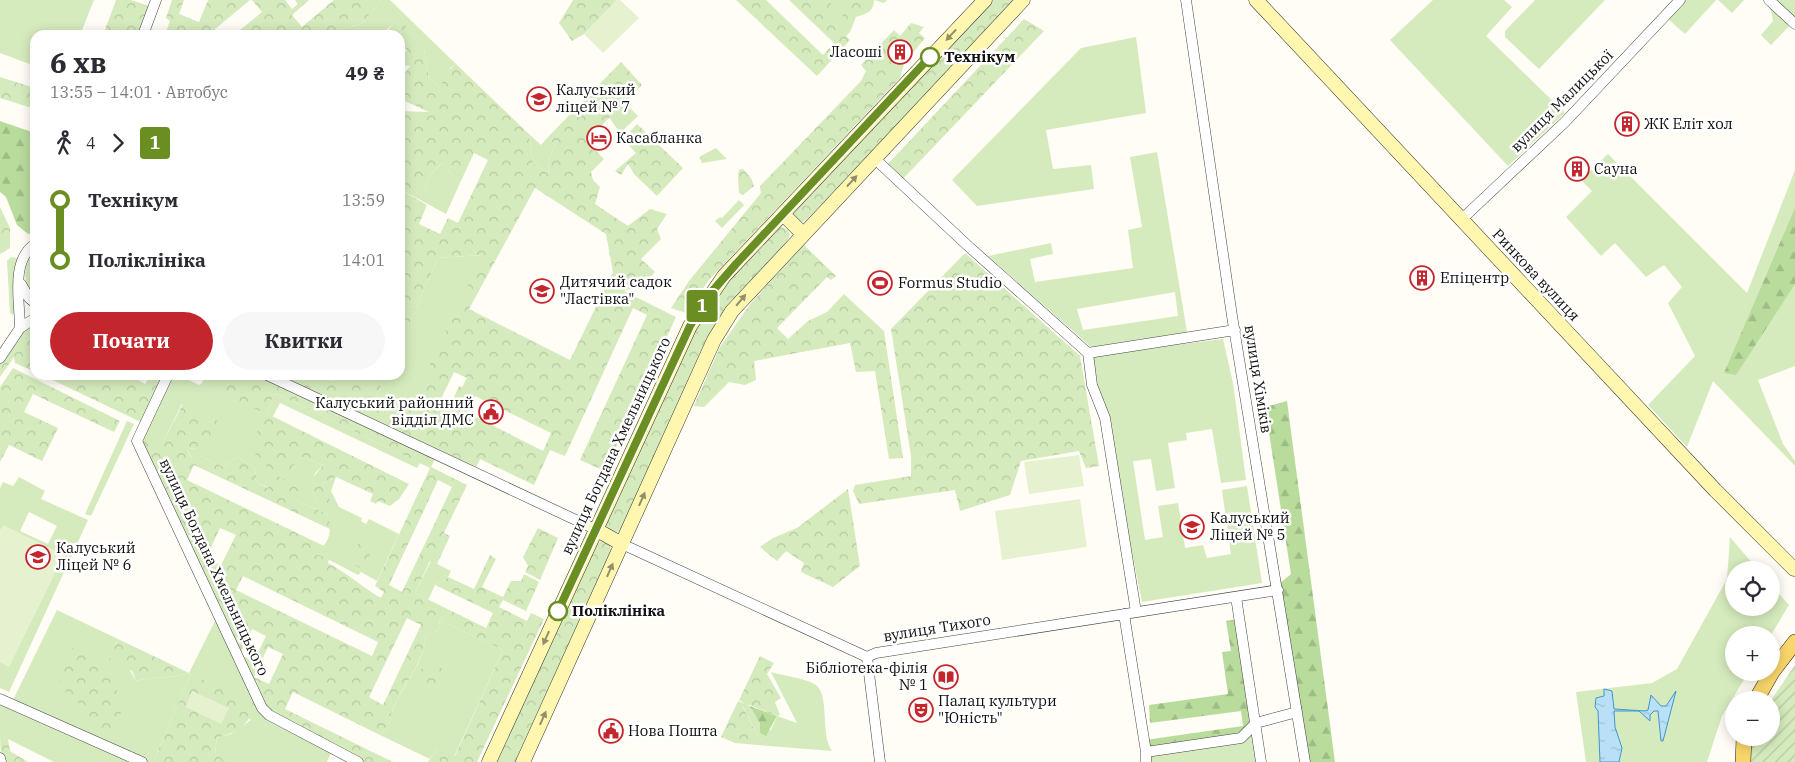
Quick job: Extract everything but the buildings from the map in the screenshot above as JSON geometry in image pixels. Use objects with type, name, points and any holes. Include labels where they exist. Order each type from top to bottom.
[{"type":"main road","points":[[1761,691],[1772,672],[1795,642]]},
{"type":"main road","points":[[1743,762],[1744,746]]},
{"type":"street","points":[[145,30],[156,0]]},
{"type":"street","name":"вулиця Богдана Хмельницького","points":[[489,762],[690,326],[724,276],[984,0]]},
{"type":"street","points":[[522,762],[714,340],[732,311],[1024,0]]},
{"type":"street","name":"вулиця Хіміків","points":[[1186,0],[1235,330],[1305,762]]},
{"type":"street","name":"Ринкова вулиця","points":[[1256,0],[1715,490],[1795,570]]},
{"type":"street","name":"вулиця Малицької","points":[[1462,219],[1565,122],[1680,0]]},
{"type":"street","points":[[1769,0],[1795,24]]},
{"type":"street","points":[[874,158],[967,245],[1088,353],[1092,384],[1105,418],[1136,612]]},
{"type":"street","points":[[783,214],[803,234]]},
{"type":"street","points":[[20,328],[19,278],[24,256],[30,249]]},
{"type":"street","points":[[19,278],[23,289],[30,297]]},
{"type":"street","points":[[0,358],[20,328],[30,321]]},
{"type":"street","points":[[1088,353],[1235,330]]},
{"type":"street","name":"вулиця Богдана Хмельницького","points":[[166,380],[137,441],[265,711],[358,762]]},
{"type":"street","points":[[277,380],[622,544]]},
{"type":"street","name":"вулиця Тихого","points":[[622,544],[868,657],[876,653],[1278,590]]},
{"type":"street","points":[[1236,597],[1256,723],[1260,762]]},
{"type":"street","points":[[1124,614],[1146,757],[1241,738],[1256,723],[1297,712]]},
{"type":"street","points":[[868,657],[880,762]]},
{"type":"street","points":[[0,699],[142,762]]},
{"type":"street","points":[[334,762],[338,752]]},
{"type":"street","points":[[0,758],[1,762]]},
{"type":"green space","points":[[0,0],[94,0],[82,30],[30,30],[30,64],[0,53]]},
{"type":"green space","points":[[116,0],[131,0],[153,7],[145,30],[105,30]]},
{"type":"green space","points":[[172,0],[184,0],[179,14],[199,22],[208,0],[250,0],[214,30],[167,30],[170,21],[166,18]]},
{"type":"green space","points":[[252,0],[285,0],[292,9],[298,4],[295,0],[309,0],[292,15],[302,27],[334,0],[382,0],[361,24],[346,27],[342,30],[240,30],[262,12]]},
{"type":"green space","points":[[382,0],[390,0],[456,64],[450,68],[441,89],[429,78],[424,50],[420,50],[405,35],[405,30],[400,30],[393,23],[386,30],[342,30],[346,27],[361,24]]},
{"type":"green space","points":[[573,0],[617,0],[584,34],[572,41],[559,23]]},
{"type":"green space","points":[[617,0],[620,0],[639,18],[603,53],[584,34]]},
{"type":"green space","points":[[736,0],[766,0],[823,55],[834,43],[789,0],[831,0],[830,21],[837,28],[846,8],[857,0],[874,0],[871,10],[856,17],[850,32],[846,36],[850,40],[817,76]]},
{"type":"green space","points":[[826,0],[857,0],[837,28],[830,21]]},
{"type":"green space","points":[[874,0],[887,0],[884,3]]},
{"type":"green space","points":[[991,0],[1016,0],[808,218],[803,222],[797,221],[793,217],[793,211]]},
{"type":"green space","points":[[1433,0],[1504,0],[1512,7],[1486,36],[1565,113],[1508,166],[1390,40]]},
{"type":"green space","points":[[1535,0],[1605,0],[1539,69],[1505,37],[1505,31]]},
{"type":"green space","points":[[1685,0],[1716,0],[1685,34],[1668,19]]},
{"type":"green space","points":[[1718,0],[1744,0],[1732,13]]},
{"type":"green space","points":[[1769,0],[1795,0],[1795,20],[1771,45],[1761,35],[1773,21]]},
{"type":"green space","points":[[1024,19],[1044,31],[900,182],[885,167]]},
{"type":"green space","points":[[403,21],[420,50],[424,50],[429,78],[441,89],[444,74],[456,64],[529,134],[533,163],[548,173],[549,160],[555,145],[548,137],[621,62],[642,85],[586,141],[604,159],[591,172],[593,180],[600,187],[595,204],[628,226],[650,209],[667,214],[657,229],[661,239],[641,259],[655,272],[643,285],[624,291],[676,317],[605,471],[580,460],[647,315],[633,308],[565,456],[550,450],[534,485],[480,459],[474,472],[437,455],[431,467],[467,485],[444,533],[450,536],[437,564],[430,561],[415,593],[486,628],[493,613],[435,585],[448,577],[474,589],[490,555],[496,559],[482,587],[503,597],[511,581],[521,581],[524,574],[539,582],[526,611],[503,600],[499,607],[527,621],[531,613],[544,619],[477,762],[428,762],[437,749],[455,756],[503,650],[440,620],[438,631],[426,634],[420,659],[395,703],[389,727],[380,735],[293,692],[285,709],[393,762],[359,762],[269,715],[240,655],[137,441],[147,437],[163,442],[183,404],[217,420],[219,432],[210,437],[207,436],[207,441],[197,448],[187,449],[191,458],[200,456],[224,467],[237,457],[254,467],[258,483],[268,488],[275,475],[269,472],[267,466],[256,459],[254,438],[266,414],[202,383],[204,380],[384,380],[372,406],[403,421],[482,255],[438,258],[405,333],[405,192],[427,205],[419,224],[440,234],[448,218],[458,223],[488,160],[474,153],[460,183],[442,163],[432,173],[424,190],[412,191],[405,184],[405,111],[429,112],[405,101],[405,72],[410,66],[405,66],[405,52],[407,50],[405,48],[405,30],[389,30],[393,23]],"holes":[[[535,188],[606,234],[613,272],[570,360],[469,309]],[[454,372],[467,378],[462,387],[459,386],[448,410],[438,405]],[[275,393],[430,468],[375,586],[384,592],[381,598],[328,563],[329,559],[317,554],[324,546],[187,480],[194,465],[332,530],[327,514],[298,501],[305,488],[275,475],[280,472],[287,476],[292,471],[292,466],[301,462],[302,457],[323,465],[307,485],[311,487],[319,506],[331,502],[322,484],[336,477],[373,494],[370,501],[376,504],[378,501],[390,506],[399,499],[409,484],[266,413]],[[475,396],[551,433],[543,451],[468,413]],[[438,480],[452,487],[402,592],[389,585]],[[220,528],[236,535],[221,565],[206,558]],[[243,576],[378,642],[372,656],[236,590]],[[407,618],[421,625],[383,705],[369,697]],[[252,629],[266,636],[254,661],[240,655]],[[268,647],[283,654],[269,684],[254,677]]]},
{"type":"green space","points":[[911,23],[924,27],[919,33],[925,38],[904,64],[900,78],[709,280],[686,313],[671,308],[689,281],[761,193],[760,186],[861,81],[866,71],[861,65],[894,30],[900,36]]},
{"type":"green space","points":[[1136,37],[1146,113],[1046,130],[1053,169],[1091,165],[1094,189],[977,206],[952,180],[1081,48]]},
{"type":"green space","points":[[0,77],[30,86],[30,107],[0,98]]},
{"type":"green space","points":[[625,103],[638,116],[620,133],[609,117]]},
{"type":"green space","points":[[0,121],[30,131],[30,234],[17,225],[6,197],[0,192]]},
{"type":"green space","points":[[637,124],[683,168],[657,196],[634,174],[628,164],[621,175],[615,171],[636,153],[623,139]]},
{"type":"green space","points":[[529,134],[541,145],[548,137],[555,145],[549,160],[548,173],[533,163]]},
{"type":"green space","points":[[716,148],[727,159],[702,163],[699,157]]},
{"type":"green space","points":[[1157,152],[1187,332],[1091,347],[988,256],[1051,243],[1053,254],[1030,259],[1035,282],[1133,268],[1128,230],[1142,227],[1130,157]],"holes":[[[1175,292],[1178,316],[1083,330],[1077,309]]]},
{"type":"green space","points":[[1608,154],[1747,293],[1795,170],[1795,366],[1758,380],[1783,444],[1795,461],[1795,466],[1713,381],[1687,447],[1648,405],[1695,356],[1668,303],[1682,287],[1664,265],[1646,277],[1615,243],[1601,256],[1566,217],[1592,191],[1581,180]]},
{"type":"green space","points":[[442,163],[460,183],[446,214],[405,192],[405,183],[424,190],[432,173]]},
{"type":"green space","points":[[743,169],[751,178],[754,186],[743,195],[739,193],[738,178],[739,170]]},
{"type":"green space","points":[[739,200],[744,205],[722,228],[715,221],[720,217],[722,218]]},
{"type":"green space","points":[[0,207],[10,228],[10,248],[0,254]]},
{"type":"green space","points":[[1795,208],[1795,284],[1736,375],[1724,373]]},
{"type":"green space","points":[[780,226],[788,230],[790,235],[787,241],[730,304],[620,531],[610,530],[605,525],[694,330],[719,290]]},
{"type":"green space","points":[[804,245],[836,276],[831,280],[827,277],[777,328],[788,339],[808,321],[827,312],[844,294],[884,331],[903,458],[889,459],[875,371],[856,372],[850,343],[754,361],[756,380],[745,385],[729,382],[704,407],[694,406],[720,347],[751,303]]},
{"type":"green space","points":[[965,253],[1080,356],[1099,466],[1086,468],[1079,451],[1021,461],[1010,495],[960,511],[955,490],[859,504],[853,491],[855,485],[911,476],[911,456],[891,329]]},
{"type":"green space","points":[[483,255],[403,421],[372,406],[384,380],[405,380],[405,333],[438,258]]},
{"type":"green space","points":[[11,257],[17,258],[16,311],[13,315],[10,313],[7,261]]},
{"type":"green space","points":[[30,258],[30,291],[25,274]]},
{"type":"green space","points":[[30,324],[30,370],[15,363],[14,357],[0,377],[0,357]]},
{"type":"green space","name":"Калуський Ліцей № 5","points":[[1223,339],[1233,383],[1246,480],[1221,483],[1212,429],[1186,433],[1187,440],[1168,443],[1175,488],[1156,491],[1151,459],[1133,461],[1145,540],[1163,537],[1158,506],[1178,503],[1185,548],[1203,545],[1207,558],[1231,554],[1222,490],[1247,486],[1262,583],[1142,602],[1092,355]]},
{"type":"green space","points":[[13,368],[30,376],[30,380],[37,380],[120,421],[114,432],[33,394],[24,412],[58,428],[42,461],[9,445],[0,462],[0,387]]},
{"type":"green space","points":[[53,380],[138,380],[145,384],[148,380],[166,380],[145,424]]},
{"type":"green space","points":[[166,380],[189,380],[199,385],[202,383],[266,413],[275,393],[420,463],[417,468],[280,403],[272,418],[266,414],[280,471],[292,466],[302,457],[323,465],[315,473],[311,487],[319,506],[326,494],[322,484],[336,477],[331,491],[339,507],[362,518],[361,521],[366,524],[369,519],[399,534],[377,581],[361,572],[358,575],[316,553],[325,544],[329,536],[330,526],[327,514],[258,483],[254,467],[237,457],[224,467],[200,456],[192,459],[187,449],[197,448],[203,443],[182,404],[163,442],[137,441]]},
{"type":"green space","points":[[1287,401],[1335,762],[1308,762],[1280,583],[1291,574],[1265,407]]},
{"type":"green space","points":[[127,421],[134,424],[91,516],[85,514]]},
{"type":"green space","points":[[1079,455],[1084,486],[1029,494],[1024,462]]},
{"type":"green space","points":[[19,477],[45,491],[41,499],[88,520],[9,692],[0,688],[0,662],[9,666],[3,526],[0,531],[0,488],[3,482],[13,486]],"holes":[[[29,512],[57,526],[48,544],[20,531]]]},
{"type":"green space","points":[[848,489],[860,566],[833,587],[801,572],[804,563],[786,551],[777,561],[760,547],[773,538],[797,528]]},
{"type":"green space","points":[[1080,499],[1087,547],[1002,560],[995,511]]},
{"type":"green space","points":[[3,525],[64,555],[9,667],[0,662],[0,531]]},
{"type":"green space","points":[[538,528],[558,538],[540,580],[525,572],[528,566],[523,557]]},
{"type":"green space","points":[[1730,537],[1750,561],[1728,561]]},
{"type":"green space","points":[[361,539],[374,547],[362,569],[348,562]]},
{"type":"green space","points":[[602,541],[609,544],[612,552],[518,762],[497,762],[595,544]]},
{"type":"green space","points":[[431,561],[451,571],[448,577],[435,585],[428,600],[415,593]]},
{"type":"green space","points":[[1725,583],[1725,616],[1780,616],[1780,595],[1789,605],[1776,626],[1725,626],[1725,681],[1743,681],[1737,691],[1725,691],[1725,711],[1707,762],[1586,762],[1576,692],[1652,683],[1677,669]]},
{"type":"green space","points":[[57,610],[118,639],[115,645],[136,681],[189,673],[218,615],[262,708],[333,749],[327,762],[227,762],[215,753],[217,738],[231,734],[251,720],[191,674],[153,762],[54,762],[0,735],[0,700],[11,704]]},
{"type":"green space","points":[[1240,619],[1256,723],[1241,738],[1146,752],[1144,741],[1243,726],[1241,711],[1150,723],[1149,705],[1228,694],[1222,652],[1231,651],[1226,621]]},
{"type":"green space","points":[[440,620],[503,650],[454,757],[437,749],[430,759],[380,735],[389,727],[395,703],[420,659],[426,634],[438,631]]},
{"type":"green space","points":[[118,639],[189,673],[136,681],[132,671],[109,660]]},
{"type":"green space","points":[[82,645],[94,653],[120,696],[121,724],[105,738],[90,728],[79,708],[83,706],[68,694],[60,682],[60,668],[67,650]]},
{"type":"green space","points":[[760,656],[774,663],[767,674],[781,698],[775,702],[780,715],[777,716],[750,705],[743,707],[758,737],[769,746],[735,743],[721,737],[738,701],[745,704],[739,700]]},
{"type":"green space","points":[[426,660],[445,670],[433,694],[414,684]]},
{"type":"green space","points":[[1795,665],[1795,762],[1750,762],[1751,746],[1780,746],[1780,691],[1777,691]]},
{"type":"green space","points":[[771,672],[806,681],[816,685],[820,690],[823,698],[826,735],[832,751],[769,746],[758,737],[743,706],[750,706],[760,724],[760,733],[771,730],[777,716],[797,723]]},
{"type":"green space","points":[[191,674],[255,704],[253,712],[242,727],[217,738],[215,753],[227,762],[153,762]]},
{"type":"green space","points":[[192,691],[229,708],[221,724],[186,707]]},
{"type":"green space","points":[[750,706],[777,716],[766,736],[760,733],[760,724]]},
{"type":"green space","points":[[1256,723],[1262,762],[1143,762],[1146,752],[1241,738]]},
{"type":"green space","points":[[0,735],[8,739],[10,751],[28,762],[1,762]]},
{"type":"water","points":[[1604,689],[1612,691],[1614,709],[1645,711],[1648,710],[1651,695],[1661,706],[1666,706],[1676,691],[1663,741],[1661,741],[1658,711],[1654,711],[1650,715],[1650,721],[1639,711],[1614,711],[1615,727],[1622,748],[1619,762],[1600,762],[1598,711],[1595,707],[1596,698],[1604,696]]},
{"type":"bus line","name":"1","points":[[558,611],[690,326],[709,295],[724,276],[930,57]]},
{"type":"place","name":"Ласоші","points":[[900,52]]},
{"type":"place","name":"Технікум","points":[[930,57]]},
{"type":"place","name":"Калуський ліцей № 7","points":[[539,99]]},
{"type":"place","name":"ЖК Еліт хол","points":[[1627,124]]},
{"type":"place","name":"Касабланка","points":[[599,138]]},
{"type":"place","name":"Сауна","points":[[1577,169]]},
{"type":"place","name":"Епіцентр","points":[[1422,278]]},
{"type":"place","name":"Formus Studio","points":[[880,283]]},
{"type":"place","name":"Дитячий садок \"Ластівка\"","points":[[542,291]]},
{"type":"place","name":"Калуський районний відділ ДМС","points":[[491,412]]},
{"type":"place","name":"Калуський Ліцей № 5","points":[[1192,527]]},
{"type":"place","name":"Калуський Ліцей № 6","points":[[38,557]]},
{"type":"place","name":"Поліклініка","points":[[558,611]]},
{"type":"place","name":"Бібліотека-філія № 1","points":[[946,677]]},
{"type":"place","name":"Палац культури \"Юність\"","points":[[921,710]]},
{"type":"place","name":"Нова Пошта","points":[[611,731]]}]
